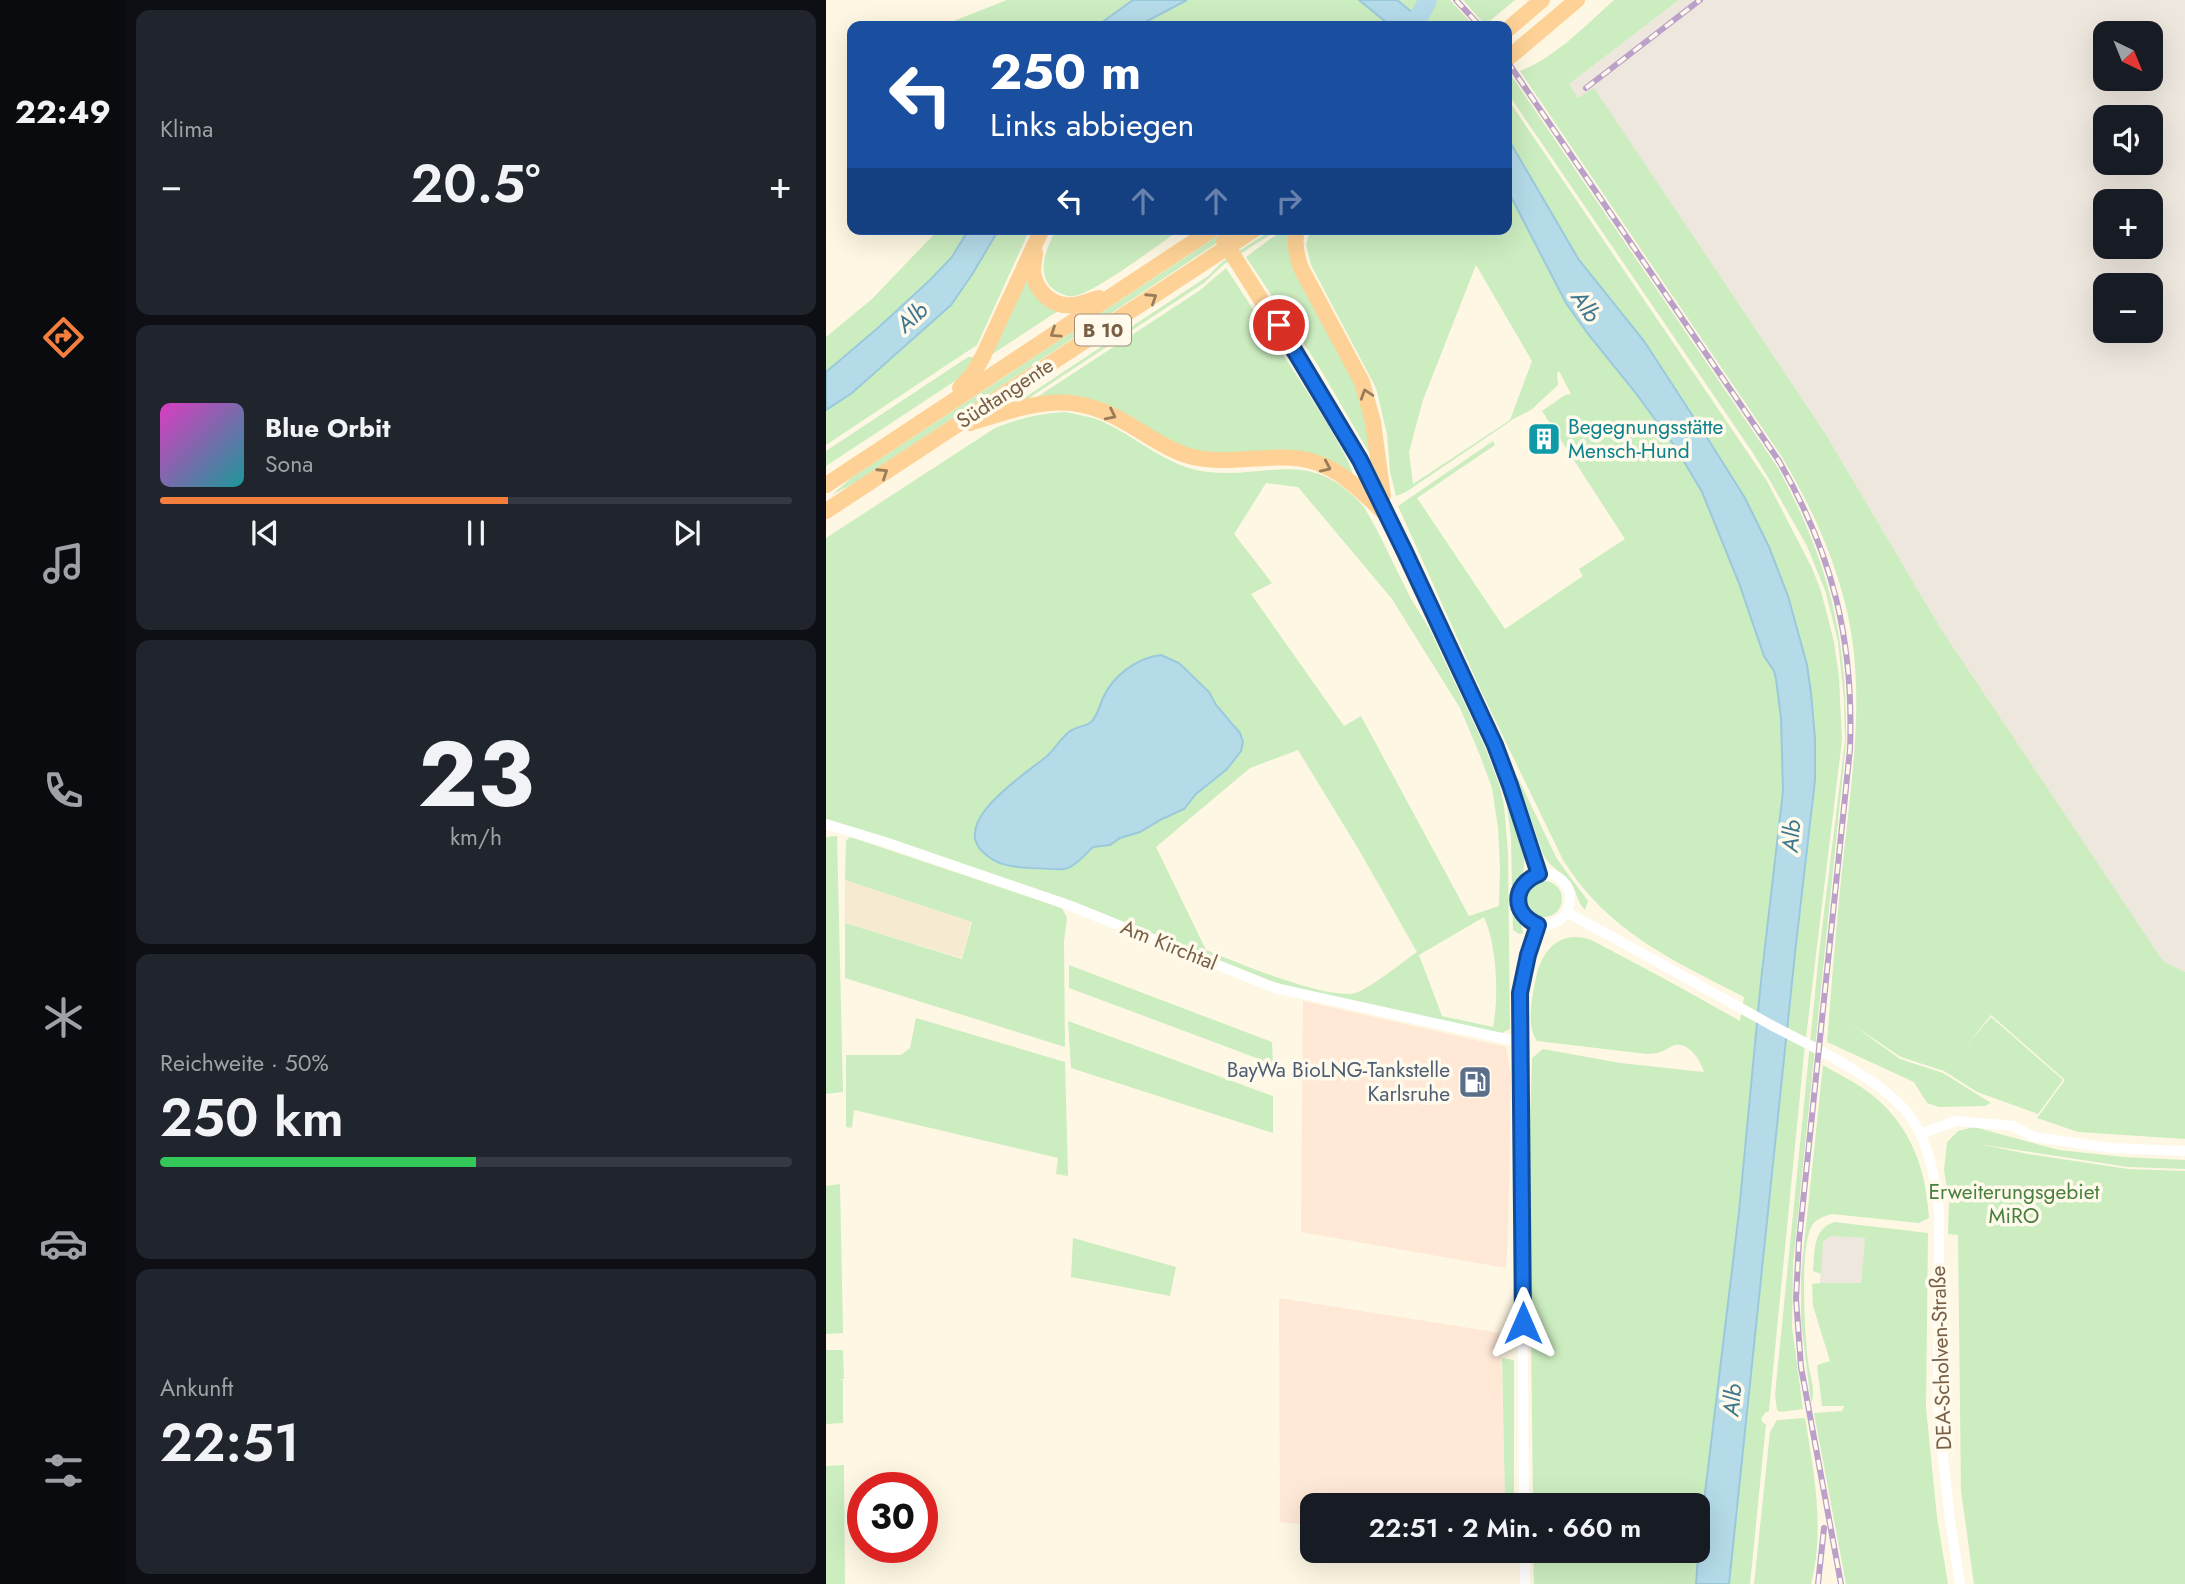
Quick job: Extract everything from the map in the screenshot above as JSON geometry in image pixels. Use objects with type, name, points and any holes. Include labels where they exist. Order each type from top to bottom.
[{"type":"highway","points":[[1512,26],[1542,0]]},
{"type":"highway","points":[[1512,55],[1577,0]]},
{"type":"highway","points":[[938,411],[973,374],[1039,235]]},
{"type":"highway","points":[[1040,235],[1033,269],[1043,294],[1058,304],[1070,306],[1111,295]]},
{"type":"highway","name":"Südtangente","points":[[826,485],[1205,235]]},
{"type":"highway","points":[[1219,235],[1239,261],[1329,407],[1360,460],[1385,512]]},
{"type":"highway","name":"Südtangente","points":[[826,511],[1246,235]]},
{"type":"highway","points":[[1296,235],[1297,257],[1301,268],[1362,382],[1369,403],[1385,512]]},
{"type":"highway","points":[[951,429],[1023,407],[1063,402],[1081,404],[1120,419],[1192,457],[1241,461],[1290,458],[1322,464],[1353,482],[1385,512]]},
{"type":"street","points":[[1385,512],[1495,745],[1539,874]]},
{"type":"street","name":"Am Kirchtal","points":[[826,824],[1071,905],[1275,988],[1520,1042]]},
{"type":"street","points":[[1539,874],[1556,876],[1567,888],[1569,905],[1566,912],[1559,920],[1549,925],[1538,925],[1524,915],[1518,899],[1524,883],[1539,874]]},
{"type":"street","name":"DEA-Scholven-Straße","points":[[1566,912],[1830,1056],[1874,1084],[1906,1111],[1920,1134],[1936,1183],[1938,1203],[1938,1411],[1960,1584]]},
{"type":"street","points":[[1524,1493],[1521,983],[1538,925]]},
{"type":"street","points":[[1920,1134],[1956,1121],[2013,1126],[2034,1137],[2111,1148],[2185,1151]]},
{"type":"street","points":[[1525,1563],[1525,1584]]},
{"type":"shaded area","points":[[1679,0],[2185,0],[2185,972],[2163,961],[1941,629],[1825,433],[1594,89],[1578,98],[1569,84]]},
{"type":"shaded area","points":[[845,880],[971,922],[962,958],[845,923]]},
{"type":"shaded area","points":[[1303,1001],[1506,1047],[1511,1074],[1506,1268],[1301,1232]]},
{"type":"shaded area","points":[[1830,1236],[1865,1238],[1861,1283],[1820,1283],[1823,1242]]},
{"type":"shaded area","points":[[1279,1298],[1501,1333],[1505,1493],[1300,1493],[1300,1524],[1280,1522]]},
{"type":"green space","points":[[1007,0],[1133,0],[1104,21],[954,21]]},
{"type":"green space","points":[[1187,0],[1359,0],[1385,21],[1147,21]]},
{"type":"green space","points":[[1397,0],[1450,0],[1469,21],[1423,21]]},
{"type":"green space","points":[[1463,0],[1515,0],[1490,21],[1481,21]]},
{"type":"green space","points":[[1614,0],[1679,0],[1569,84],[1578,98],[1594,88],[1825,433],[1941,629],[2163,961],[2185,972],[2185,1139],[2078,1132],[2037,1118],[2065,1080],[1991,1015],[1964,1048],[1991,1017],[2063,1080],[2038,1114],[1977,1092],[1944,1071],[1901,1057],[1850,1023],[1900,1059],[1943,1073],[1991,1103],[1985,1106],[1939,1107],[1927,1103],[1914,1082],[1827,1042],[1856,727],[1855,665],[1840,584],[1819,528],[1782,457],[1520,71],[1558,49]]},
{"type":"green space","points":[[1512,76],[1778,468],[1810,535],[1832,601],[1843,669],[1846,743],[1793,1264],[1792,1327],[1803,1409],[1780,1412],[1777,1410],[1775,1395],[1819,953],[1845,741],[1838,642],[1826,593],[1807,546],[1769,479],[1513,101]]},
{"type":"green space","points":[[1512,105],[1767,481],[1821,591],[1834,642],[1839,677],[1842,740],[1804,1054],[1769,1411],[1761,1419],[1766,1424],[1750,1584],[1729,1584],[1815,780],[1811,693],[1807,665],[1788,595],[1745,498],[1644,341],[1569,244],[1512,146]]},
{"type":"green space","points":[[1512,199],[1566,303],[1676,448],[1702,492],[1739,583],[1764,656],[1774,671],[1781,718],[1783,791],[1761,981],[1739,1212],[1705,1493],[1533,1493],[1529,1155],[1532,1058],[1543,1049],[1620,1063],[1704,1072],[1694,1053],[1680,1045],[1647,1054],[1537,1041],[1532,1027],[1531,1011],[1536,978],[1544,956],[1561,940],[1577,937],[1600,944],[1740,1021],[1744,997],[1667,956],[1621,925],[1581,885],[1563,860],[1483,695],[1398,506],[1493,441],[1495,445],[1417,498],[1505,629],[1583,576],[1579,569],[1625,539],[1542,411],[1565,395],[1571,394],[1559,371],[1558,385],[1531,410],[1396,496],[1390,472],[1387,434],[1376,388],[1311,265],[1306,245],[1308,235],[1512,235]],"holes":[[[1476,265],[1532,361],[1510,420],[1413,484],[1409,452],[1423,400]]]},
{"type":"green space","points":[[933,235],[965,235],[952,257],[930,280],[826,372],[826,337],[872,299]]},
{"type":"green space","points":[[995,235],[1027,235],[977,345],[826,445],[826,410],[852,393],[951,305]]},
{"type":"green space","points":[[1053,235],[1173,235],[1111,278],[1074,296],[1061,294],[1050,286],[1046,279],[1044,265]]},
{"type":"green space","points":[[1219,235],[1229,235],[855,483],[832,495],[851,478]]},
{"type":"green space","points":[[1264,235],[1270,235],[1223,265],[1204,283],[1023,402],[1018,402],[1208,276],[1222,262]]},
{"type":"green space","points":[[1295,235],[1360,392],[1371,456],[1318,365],[1246,257],[1273,237]]},
{"type":"green space","points":[[1226,268],[1318,409],[1349,463],[1353,476],[1345,470],[1198,454],[1162,438],[1037,397],[1199,291]]},
{"type":"green space","points":[[1027,277],[1058,311],[991,355]]},
{"type":"green space","points":[[968,357],[976,357],[961,377],[826,466],[826,451]]},
{"type":"green space","points":[[1065,412],[1096,419],[1167,459],[1192,469],[1239,473],[1282,469],[1322,475],[1343,487],[1364,507],[1430,630],[1485,747],[1500,787],[1508,852],[1510,1029],[1500,1034],[1274,982],[1063,898],[826,819],[826,538],[995,428],[1029,417]],"holes":[[[1266,483],[1298,487],[1392,599],[1460,708],[1492,788],[1498,828],[1499,906],[1469,916],[1361,716],[1344,726],[1251,594],[1272,583],[1234,534]],[[1179,663],[1209,692],[1216,705],[1234,724],[1243,742],[1241,751],[1227,769],[1196,794],[1184,809],[1110,845],[1093,846],[1082,859],[1066,870],[1004,866],[1051,753],[1071,730],[1089,724],[1096,718],[1102,700]],[[1298,750],[1417,952],[1361,991],[1342,994],[1303,986],[1206,950],[1156,847],[1250,768]],[[1484,917],[1492,942],[1496,972],[1493,1027],[1442,1016],[1419,955]]]},
{"type":"green space","points":[[1518,778],[1557,859],[1588,901],[1585,910],[1571,883],[1543,854]]},
{"type":"green space","points":[[1505,791],[1518,827],[1524,857],[1522,875],[1513,897],[1523,933],[1519,934],[1513,930],[1511,838]]},
{"type":"green space","points":[[837,836],[843,1092],[826,1094],[826,837]]},
{"type":"green space","points":[[850,837],[1062,908],[1067,918],[1064,942],[1065,1047],[845,978],[845,923],[962,959],[972,922],[845,880],[846,841]]},
{"type":"green space","points":[[1544,881],[1557,886],[1562,899],[1557,912],[1544,917],[1531,912],[1526,899],[1531,886]]},
{"type":"green space","points":[[1069,965],[1272,1042],[1273,1064],[1069,988]]},
{"type":"green space","points":[[916,1018],[1065,1062],[1068,1176],[1056,1174],[1058,1158],[854,1110],[852,1128],[846,1127],[846,1055],[901,1055],[910,1048]]},
{"type":"green space","points":[[1068,1021],[1273,1096],[1273,1133],[1071,1068]]},
{"type":"green space","points":[[1823,1065],[1877,1099],[1902,1128],[1919,1161],[1929,1218],[1919,1223],[1832,1214],[1813,1224],[1804,1268],[1807,1348],[1813,1388],[1811,1403],[1801,1322],[1801,1274]]},
{"type":"green space","name":"Erweiterungsgebiet MiRO","points":[[1974,1127],[2059,1150],[2185,1160],[2185,1169],[2128,1167],[1979,1144],[2128,1169],[2185,1171],[2185,1584],[1974,1584],[1961,1491],[1958,1235],[1948,1234],[1949,1202],[1944,1170],[1947,1142],[1958,1131]]},
{"type":"green space","points":[[840,1184],[843,1333],[826,1334],[826,1186]]},
{"type":"green space","points":[[1834,1222],[1928,1233],[1926,1408],[1937,1517],[1948,1584],[1846,1584],[1814,1413],[1842,1411],[1844,1406],[1822,1406],[1817,1365],[1830,1361],[1813,1306],[1812,1284],[1861,1283],[1865,1238],[1830,1236],[1823,1242],[1821,1274],[1813,1271],[1818,1236]]},
{"type":"green space","points":[[1073,1238],[1176,1267],[1170,1296],[1071,1277]]},
{"type":"green space","points":[[826,1350],[843,1350],[844,1379],[839,1379],[843,1380],[843,1423],[826,1424]]},
{"type":"green space","points":[[1502,1358],[1514,1360],[1514,1493],[1505,1493]]},
{"type":"green space","points":[[1805,1418],[1815,1480],[1818,1522],[1811,1584],[1754,1584],[1770,1432],[1777,1420]]},
{"type":"green space","points":[[844,1465],[845,1584],[826,1584],[826,1466]]},
{"type":"green space","points":[[1533,1563],[1698,1563],[1696,1584],[1534,1584]]},
{"type":"water","points":[[1133,0],[1187,0],[1147,21],[1104,21]]},
{"type":"water","points":[[1359,0],[1397,0],[1423,21],[1385,21]]},
{"type":"water","name":"Alb","points":[[1512,146],[1579,260],[1644,341],[1745,498],[1769,547],[1788,596],[1807,665],[1815,738],[1815,780],[1729,1584],[1696,1584],[1698,1563],[1710,1563],[1710,1493],[1705,1493],[1739,1212],[1761,981],[1783,791],[1781,718],[1774,671],[1764,656],[1739,583],[1702,492],[1676,448],[1566,303],[1512,199]]},
{"type":"water","name":"Alb","points":[[965,235],[995,235],[951,305],[852,393],[826,410],[826,372],[879,327],[952,257]]},
{"type":"water","points":[[1161,655],[1179,663],[1209,692],[1216,705],[1240,733],[1243,742],[1241,751],[1227,769],[1196,794],[1184,809],[1110,845],[1093,847],[1068,868],[1012,866],[1000,863],[983,852],[975,840],[976,827],[994,800],[1049,754],[1068,732],[1091,722],[1107,690],[1126,669]]},
{"type":"waterway","points":[[1417,21],[1427,2]]},
{"type":"railway","points":[[1456,0],[1475,21]]},
{"type":"railway","points":[[1586,88],[1700,0]]},
{"type":"railway","points":[[1512,68],[1779,461],[1813,530],[1826,565],[1844,635],[1848,671],[1850,749],[1799,1241],[1796,1299],[1801,1367],[1841,1584]]},
{"type":"railway","points":[[1818,1584],[1824,1528]]},
{"type":"place","name":"Begegnungsstätte Mensch-Hund","points":[[1544,439]]},
{"type":"place","name":"BayWa BioLNG-Tankstelle Karlsruhe","points":[[1475,1082]]},
{"type":"route","points":[[1279,325],[1360,460],[1444,634],[1504,765],[1539,874],[1524,883],[1518,899],[1524,915],[1538,925],[1520,993],[1523,1323]]}]
